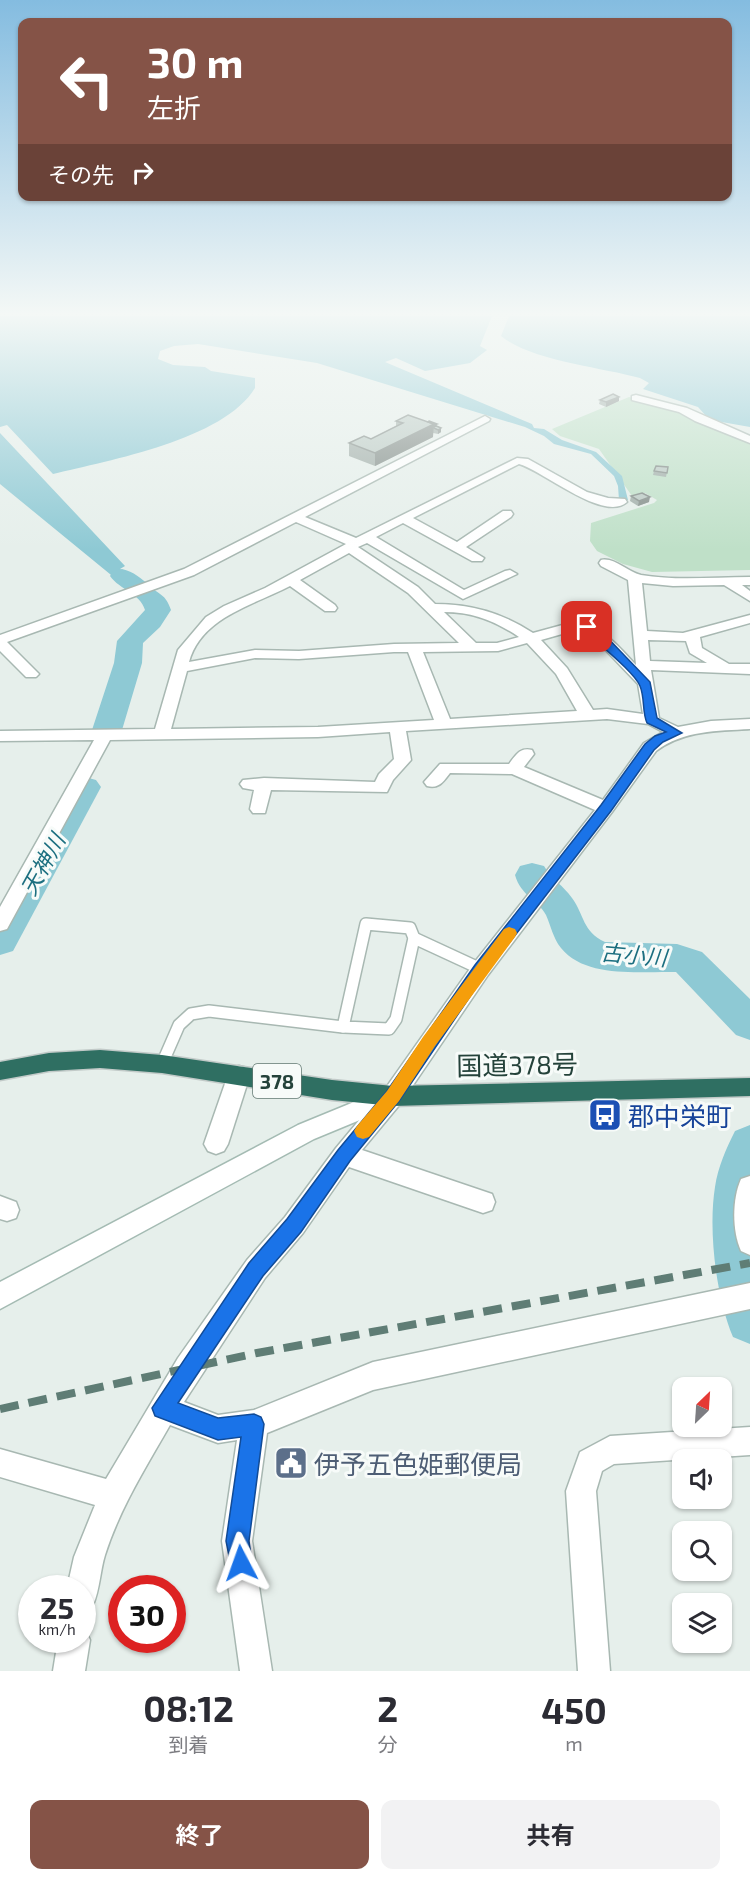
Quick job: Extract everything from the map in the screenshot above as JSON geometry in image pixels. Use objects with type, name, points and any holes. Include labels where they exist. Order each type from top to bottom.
[{"type":"highway","name":"国道378号","points":[[0,1071],[49,1062],[100,1059],[162,1064],[332,1090],[393,1096],[750,1087]]},
{"type":"street","points":[[636,398],[683,410],[750,440]]},
{"type":"street","points":[[30,674],[0,641],[51,620],[189,572],[485,419]]},
{"type":"street","points":[[161,735],[185,650],[211,620],[291,580],[404,518],[517,461],[524,461],[593,498],[621,502]]},
{"type":"street","points":[[457,547],[507,514]]},
{"type":"street","points":[[295,517],[357,543],[463,595],[510,574]]},
{"type":"street","points":[[404,518],[477,558]]},
{"type":"street","points":[[357,543],[434,608],[473,648]]},
{"type":"street","points":[[606,563],[634,578],[674,582],[750,581]]},
{"type":"street","points":[[634,578],[652,720]]},
{"type":"street","points":[[291,580],[330,608]]},
{"type":"street","points":[[728,582],[750,597]]},
{"type":"street","points":[[434,608],[470,609],[494,615],[533,638],[577,692],[587,715]]},
{"type":"street","points":[[641,635],[683,637],[750,619]]},
{"type":"street","points":[[180,668],[255,654],[299,655],[414,648],[498,647],[571,626],[587,627],[598,634],[646,684]]},
{"type":"street","points":[[692,634],[695,650],[726,667]]},
{"type":"street","points":[[414,648],[444,725]]},
{"type":"street","points":[[644,665],[750,669]]},
{"type":"street","points":[[0,736],[161,735],[397,728],[587,715],[628,716],[652,720],[676,733]]},
{"type":"street","points":[[86,1575],[98,1528],[113,1496],[163,1408],[256,1269],[294,1226],[344,1155],[393,1096],[481,969],[606,808],[650,747],[659,739],[676,733],[750,724]]},
{"type":"street","points":[[259,809],[257,784],[381,788],[385,778],[403,760],[397,728]]},
{"type":"street","points":[[0,924],[105,734]]},
{"type":"street","points":[[514,769],[526,754]]},
{"type":"street","points":[[433,782],[446,768],[514,769],[606,808]]},
{"type":"street","points":[[216,1144],[239,1075]]},
{"type":"street","points":[[0,1296],[306,1132],[393,1096]]},
{"type":"street","points":[[344,1155],[483,1202]]},
{"type":"street","points":[[750,1187],[747,1199],[750,1243]]},
{"type":"street","points":[[163,1408],[218,1429],[254,1424],[374,1376],[750,1296]]},
{"type":"street","points":[[254,1424],[237,1541],[256,1671]]},
{"type":"street","points":[[594,1671],[580,1491],[590,1462],[610,1450],[750,1441]]},
{"type":"street","points":[[0,1463],[113,1496]]},
{"type":"street","points":[[69,1671],[72,1653]]},
{"type":"lane","points":[[162,1064],[179,1025],[191,1014],[200,1012],[209,1011],[343,1027],[389,1029],[396,1019],[414,938],[410,928],[366,924],[343,1027]]},
{"type":"lane","points":[[414,938],[481,969]]},
{"type":"green space","points":[[629,397],[707,421],[750,444],[750,570],[652,572],[623,564],[597,551],[590,541],[591,523],[654,503],[657,500],[645,493],[632,496],[599,449],[560,436],[552,429]]},
{"type":"water","points":[[0,394],[250,394],[239,406],[218,421],[192,434],[134,454],[53,474],[7,425],[0,427]]},
{"type":"water","points":[[418,394],[461,394],[532,424],[534,428],[544,429],[562,440],[596,452],[622,476],[628,500],[619,500],[618,486],[614,476],[591,454],[554,444],[544,436],[525,427]]},
{"type":"water","points":[[658,394],[750,394],[750,427],[716,421],[707,417],[698,407]]},
{"type":"water","points":[[0,433],[125,566],[120,569],[127,574],[116,579],[0,484]]},
{"type":"building","points":[[613,394],[619,397],[606,402],[600,400]]},
{"type":"building","points":[[408,415],[434,424],[375,453],[349,443],[364,436],[371,439],[403,423],[396,421]]},
{"type":"building","points":[[656,466],[668,467],[667,473],[654,471]]},
{"type":"building","points":[[642,493],[650,497],[639,501],[631,496]]},
{"type":"waterway","name":"天神川","points":[[122,576],[138,587]]},
{"type":"waterway","name":"天神川","points":[[107,730],[128,663],[130,641],[151,621],[158,610],[155,600],[146,594]]},
{"type":"waterway","name":"天神川","points":[[0,941],[85,787]]},
{"type":"waterway","name":"古小川","points":[[532,875],[539,888],[561,908],[568,928],[583,946],[604,956],[677,958],[689,962],[750,1024]]},
{"type":"waterway","name":"古小川","points":[[750,1144],[742,1165],[735,1209],[738,1253],[750,1320]]},
{"type":"railway","points":[[0,1409],[257,1353],[750,1263]]},
{"type":"slow traffic","points":[[363,1131],[393,1096],[429,1042],[509,933]]},
{"type":"place","name":"郡中栄町","points":[[605,1115]]},
{"type":"place","name":"伊予五色姫郵便局","points":[[291,1463]]},
{"type":"route","points":[[241,1563],[237,1541],[254,1424],[218,1429],[163,1408],[256,1269],[294,1226],[344,1155],[393,1096],[481,969],[606,808],[650,747],[659,739],[676,733],[652,720],[646,684],[598,634],[587,627]]}]
